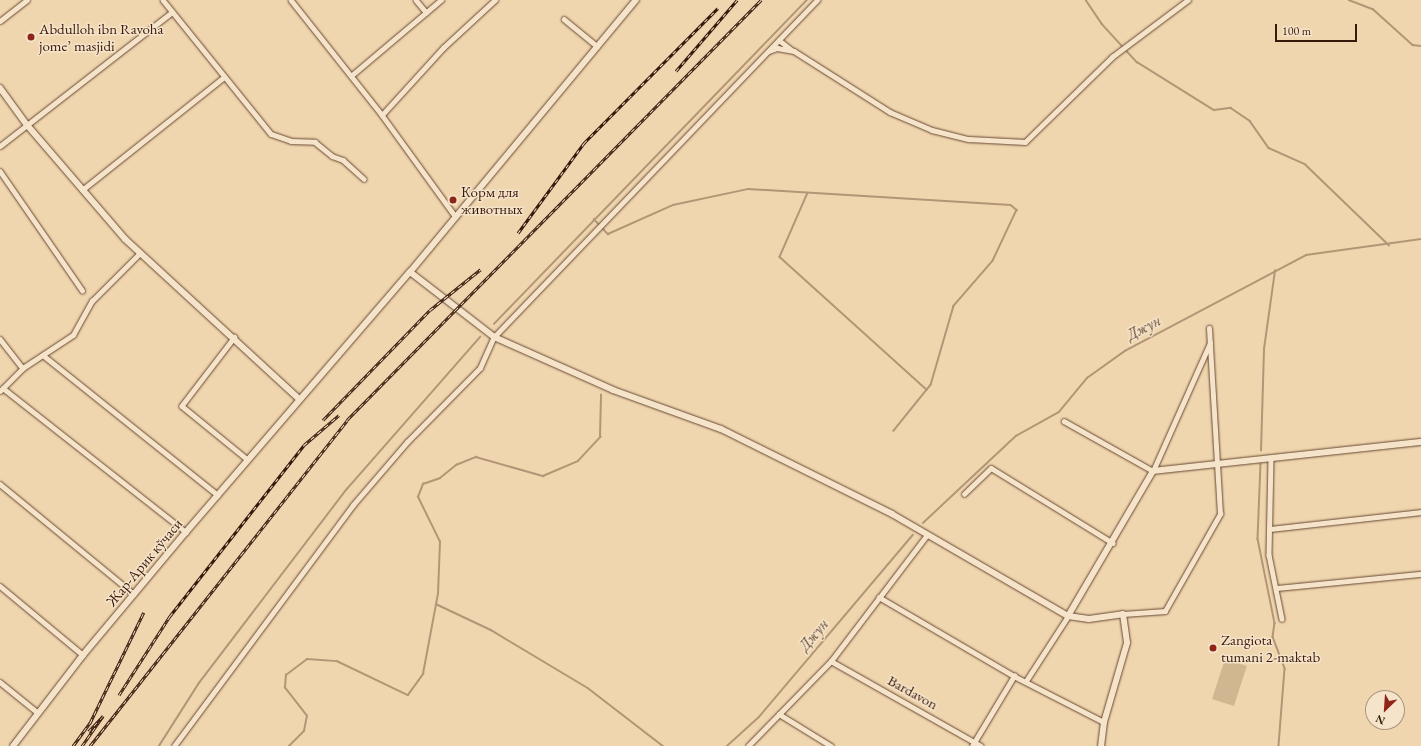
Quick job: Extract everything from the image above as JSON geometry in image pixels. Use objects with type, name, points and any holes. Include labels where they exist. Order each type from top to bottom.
[{"type":"main road","name":"Жар-Арик кўчаси","points":[[13,746],[37,712],[83,655],[298,398],[410,272],[636,0]]},
{"type":"main road","points":[[0,88],[27,125],[82,190],[140,253],[235,337],[298,398]]},
{"type":"main road","points":[[410,272],[494,337],[613,390],[721,430],[927,535],[1068,616],[1089,619],[1123,614],[1128,643],[1104,722],[1101,746]]},
{"type":"main road","points":[[1068,616],[1113,544],[1153,471],[1421,442]]},
{"type":"street","points":[[0,21],[27,0]]},
{"type":"street","points":[[163,0],[271,134],[291,140],[315,142],[332,156],[342,160],[364,179]]},
{"type":"street","points":[[291,0],[382,114],[455,216]]},
{"type":"street","points":[[416,0],[426,12]]},
{"type":"street","points":[[351,76],[441,0]]},
{"type":"street","points":[[489,0],[491,6]]},
{"type":"street","points":[[382,114],[443,48],[491,6],[495,0]]},
{"type":"street","points":[[174,746],[353,505],[406,442],[480,368],[494,337],[601,227],[816,0]]},
{"type":"street","points":[[779,40],[890,112],[932,130],[969,140],[1025,142],[1112,57],[1188,0]]},
{"type":"street","points":[[0,146],[172,12]]},
{"type":"street","points":[[564,19],[598,46]]},
{"type":"street","points":[[768,51],[777,48],[794,51]]},
{"type":"street","points":[[82,190],[224,76]]},
{"type":"street","points":[[0,171],[82,290]]},
{"type":"street","points":[[140,253],[92,301],[73,335],[23,368],[2,390],[186,532]]},
{"type":"street","points":[[1123,614],[1165,611],[1220,514],[1209,328]]},
{"type":"street","points":[[235,337],[182,406],[247,459]]},
{"type":"street","points":[[0,339],[23,368]]},
{"type":"street","points":[[1064,422],[1153,471],[1210,342]]},
{"type":"street","points":[[43,355],[218,495]]},
{"type":"street","points":[[1271,459],[1269,555],[1282,618]]},
{"type":"street","points":[[964,494],[991,468],[1113,544]]},
{"type":"street","points":[[0,484],[134,594]]},
{"type":"street","points":[[1270,529],[1421,512]]},
{"type":"street","points":[[748,746],[831,661],[927,535]]},
{"type":"street","points":[[1277,588],[1421,574]]},
{"type":"street","points":[[0,586],[83,655]]},
{"type":"street","points":[[879,597],[1014,676],[1104,722]]},
{"type":"street","points":[[1026,681],[1068,616]]},
{"type":"street","name":"Bardavon","points":[[831,661],[973,744],[981,746]]},
{"type":"street","points":[[973,744],[1014,676]]},
{"type":"street","points":[[0,682],[37,712]]},
{"type":"street","points":[[779,714],[831,746]]},
{"type":"shaded area","points":[[1225,659],[1247,666],[1234,706],[1212,699]]},
{"type":"waterway","points":[[494,324],[807,0]]},
{"type":"waterway","points":[[1086,0],[1102,24],[1137,62],[1214,110],[1231,108],[1250,121],[1269,148],[1305,164],[1389,245]]},
{"type":"waterway","points":[[1349,0],[1373,9],[1413,45],[1421,46]]},
{"type":"waterway","points":[[594,219],[608,234],[673,205],[748,189],[1011,205],[1017,210],[993,261],[954,306],[931,385],[894,431]]},
{"type":"waterway","points":[[808,193],[780,257],[927,390]]},
{"type":"waterway","name":"Джун","points":[[923,523],[1016,436],[1059,412],[1087,378],[1125,351],[1306,255],[1421,239]]},
{"type":"waterway","points":[[1261,451],[1264,349],[1275,271]]},
{"type":"waterway","points":[[159,746],[199,683],[347,489],[480,337]]},
{"type":"waterway","points":[[289,746],[304,731],[307,716],[285,688],[286,675],[307,659],[337,661],[408,695],[423,674],[438,594],[440,542],[418,497],[423,484],[440,478],[456,465],[476,457],[543,476],[578,461],[600,437],[601,395]]},
{"type":"waterway","points":[[1261,464],[1258,539],[1275,623],[1273,637],[1285,669],[1279,746]]},
{"type":"waterway","name":"Джун","points":[[727,746],[759,717],[913,535]]},
{"type":"waterway","points":[[436,604],[491,630],[588,688],[663,746]]},
{"type":"railway","points":[[676,71],[737,0]]},
{"type":"railway","points":[[90,746],[347,420],[761,0]]},
{"type":"railway","points":[[518,233],[584,143],[718,8]]},
{"type":"railway","points":[[323,420],[430,310],[481,269]]},
{"type":"railway","points":[[119,695],[170,616],[304,445],[339,415]]},
{"type":"railway","points":[[73,746],[90,723],[144,612]]},
{"type":"railway","points":[[82,746],[103,716],[89,731]]},
{"type":"place","name":"Abdulloh ibn Ravoha jome’ masjidi","points":[[31,37]]},
{"type":"place","name":"Корм для животных","points":[[453,200]]},
{"type":"place","name":"Zangiota tumani 2-maktab","points":[[1213,648]]}]
